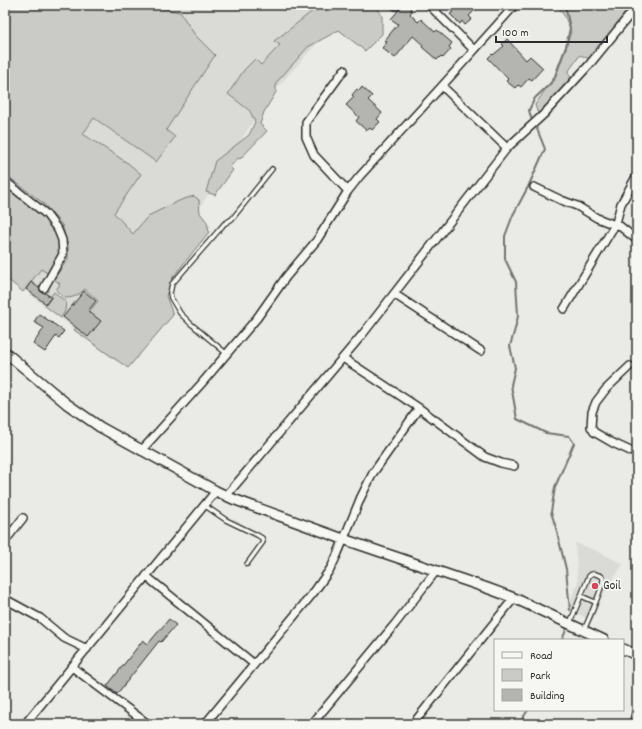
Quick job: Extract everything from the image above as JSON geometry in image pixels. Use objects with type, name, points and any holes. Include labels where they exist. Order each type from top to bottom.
[{"type":"street","points":[[429,5],[474,50]]},
{"type":"street","points":[[141,450],[202,383],[256,318],[317,240],[348,191],[359,177],[515,5]]},
{"type":"street","points":[[226,496],[362,335],[507,148],[544,114],[590,65],[637,6]]},
{"type":"street","points":[[344,70],[306,122],[306,137],[314,156],[348,191]]},
{"type":"street","points":[[442,86],[507,148]]},
{"type":"street","points":[[564,309],[616,224],[621,204],[637,175]]},
{"type":"street","points":[[5,181],[46,214],[58,230],[62,240],[63,254],[44,288]]},
{"type":"street","points":[[534,187],[577,206],[597,218],[616,224],[637,240]]},
{"type":"street","points":[[394,294],[481,351]]},
{"type":"street","points":[[5,352],[66,404],[100,428],[226,496],[343,539],[514,598],[602,639]]},
{"type":"street","points":[[343,358],[419,408],[484,457],[514,466]]},
{"type":"street","points":[[630,366],[606,389],[596,402],[592,412],[591,427],[594,432],[637,454]]},
{"type":"street","points":[[205,724],[314,592],[331,568],[361,497],[373,473],[419,408]]},
{"type":"street","points":[[25,724],[216,491]]},
{"type":"street","points":[[5,541],[23,518]]},
{"type":"street","points":[[312,724],[395,624],[436,571]]},
{"type":"street","points":[[146,576],[254,664]]},
{"type":"street","points":[[413,724],[514,598]]},
{"type":"street","points":[[5,600],[40,618],[64,638],[87,649]]},
{"type":"street","points":[[624,649],[637,655]]},
{"type":"street","points":[[72,667],[148,724]]},
{"type":"street","points":[[633,724],[637,710]]},
{"type":"lane","points":[[227,354],[180,313],[171,298],[170,292],[172,284],[224,224],[232,219],[272,169]]},
{"type":"lane","points":[[204,505],[226,520],[262,538],[263,542],[247,564]]},
{"type":"lane","points":[[570,624],[589,576],[592,574],[600,575],[603,580],[584,631]]},
{"type":"lane","points":[[581,596],[595,602]]},
{"type":"shaded area","points":[[5,5],[351,5],[266,100],[196,214],[211,226],[117,362],[5,275]]},
{"type":"shaded area","points":[[575,543],[595,550],[623,564],[601,598],[593,621],[567,609],[578,582]]},
{"type":"green space","points":[[5,5],[143,5],[180,12],[195,35],[215,55],[166,130],[175,137],[156,162],[94,118],[83,134],[129,164],[141,174],[114,213],[133,234],[148,216],[181,200],[194,196],[199,200],[200,213],[207,222],[209,232],[173,277],[166,296],[173,315],[128,368],[74,330],[98,301],[85,289],[70,298],[64,297],[56,290],[60,284],[54,279],[68,259],[68,246],[62,225],[43,203],[5,174]]},
{"type":"green space","points":[[320,5],[376,5],[382,16],[382,34],[365,51],[339,30],[308,47],[276,83],[276,92],[264,112],[260,124],[267,131],[240,159],[238,158],[230,167],[233,170],[215,195],[206,192],[215,161],[249,135],[255,122],[250,111],[228,94],[244,70],[255,59],[261,65],[280,45],[274,41]]},
{"type":"green space","points":[[557,5],[631,5],[590,59],[580,55],[568,72],[571,79],[538,114],[535,105],[554,77],[571,32],[565,17]]},
{"type":"green space","points":[[5,183],[45,215],[55,228],[60,240],[60,255],[49,274],[41,269],[23,292],[5,277]]},
{"type":"green space","points":[[54,292],[66,302],[65,311],[61,318],[45,306]]},
{"type":"building","points":[[403,5],[414,5],[410,9],[412,11],[410,14],[418,22],[421,19],[435,32],[437,30],[452,43],[449,47],[451,49],[443,58],[441,56],[437,60],[422,47],[423,45],[413,36],[395,58],[382,48],[387,42],[385,40],[398,24],[391,19]]},
{"type":"building","points":[[445,5],[473,5],[476,9],[469,16],[472,19],[465,25],[462,21],[460,24],[450,14],[453,12]]},
{"type":"building","points":[[507,39],[526,60],[530,56],[543,68],[532,80],[529,78],[521,87],[518,85],[515,88],[506,81],[508,79],[488,58],[504,46],[502,44]]},
{"type":"building","points":[[362,87],[372,96],[368,100],[382,113],[377,119],[380,122],[372,130],[370,128],[367,131],[356,121],[359,117],[346,105],[354,97],[352,95],[357,89],[359,91]]},
{"type":"building","points":[[31,282],[39,288],[41,292],[51,297],[46,304],[26,289]]},
{"type":"building","points":[[84,291],[96,301],[88,311],[101,321],[88,337],[63,317]]},
{"type":"building","points":[[39,314],[64,331],[59,338],[56,336],[45,352],[33,344],[44,328],[34,322]]},
{"type":"building","points":[[169,619],[176,625],[161,642],[159,641],[117,694],[107,686],[143,640],[148,644]]},
{"type":"waterway","points":[[531,118],[529,110],[535,98],[554,80],[566,47],[570,28],[565,5]]},
{"type":"waterway","points":[[537,129],[545,149],[528,187],[513,215],[505,236],[505,259],[516,282],[518,316],[510,346],[515,368],[511,385],[517,419],[546,433],[569,436],[574,443],[555,487],[551,512],[566,569],[570,610]]},
{"type":"waterway","points":[[562,639],[566,630]]},
{"type":"waterway","points":[[519,724],[527,711]]},
{"type":"place","name":"Goil","points":[[595,586]]}]
